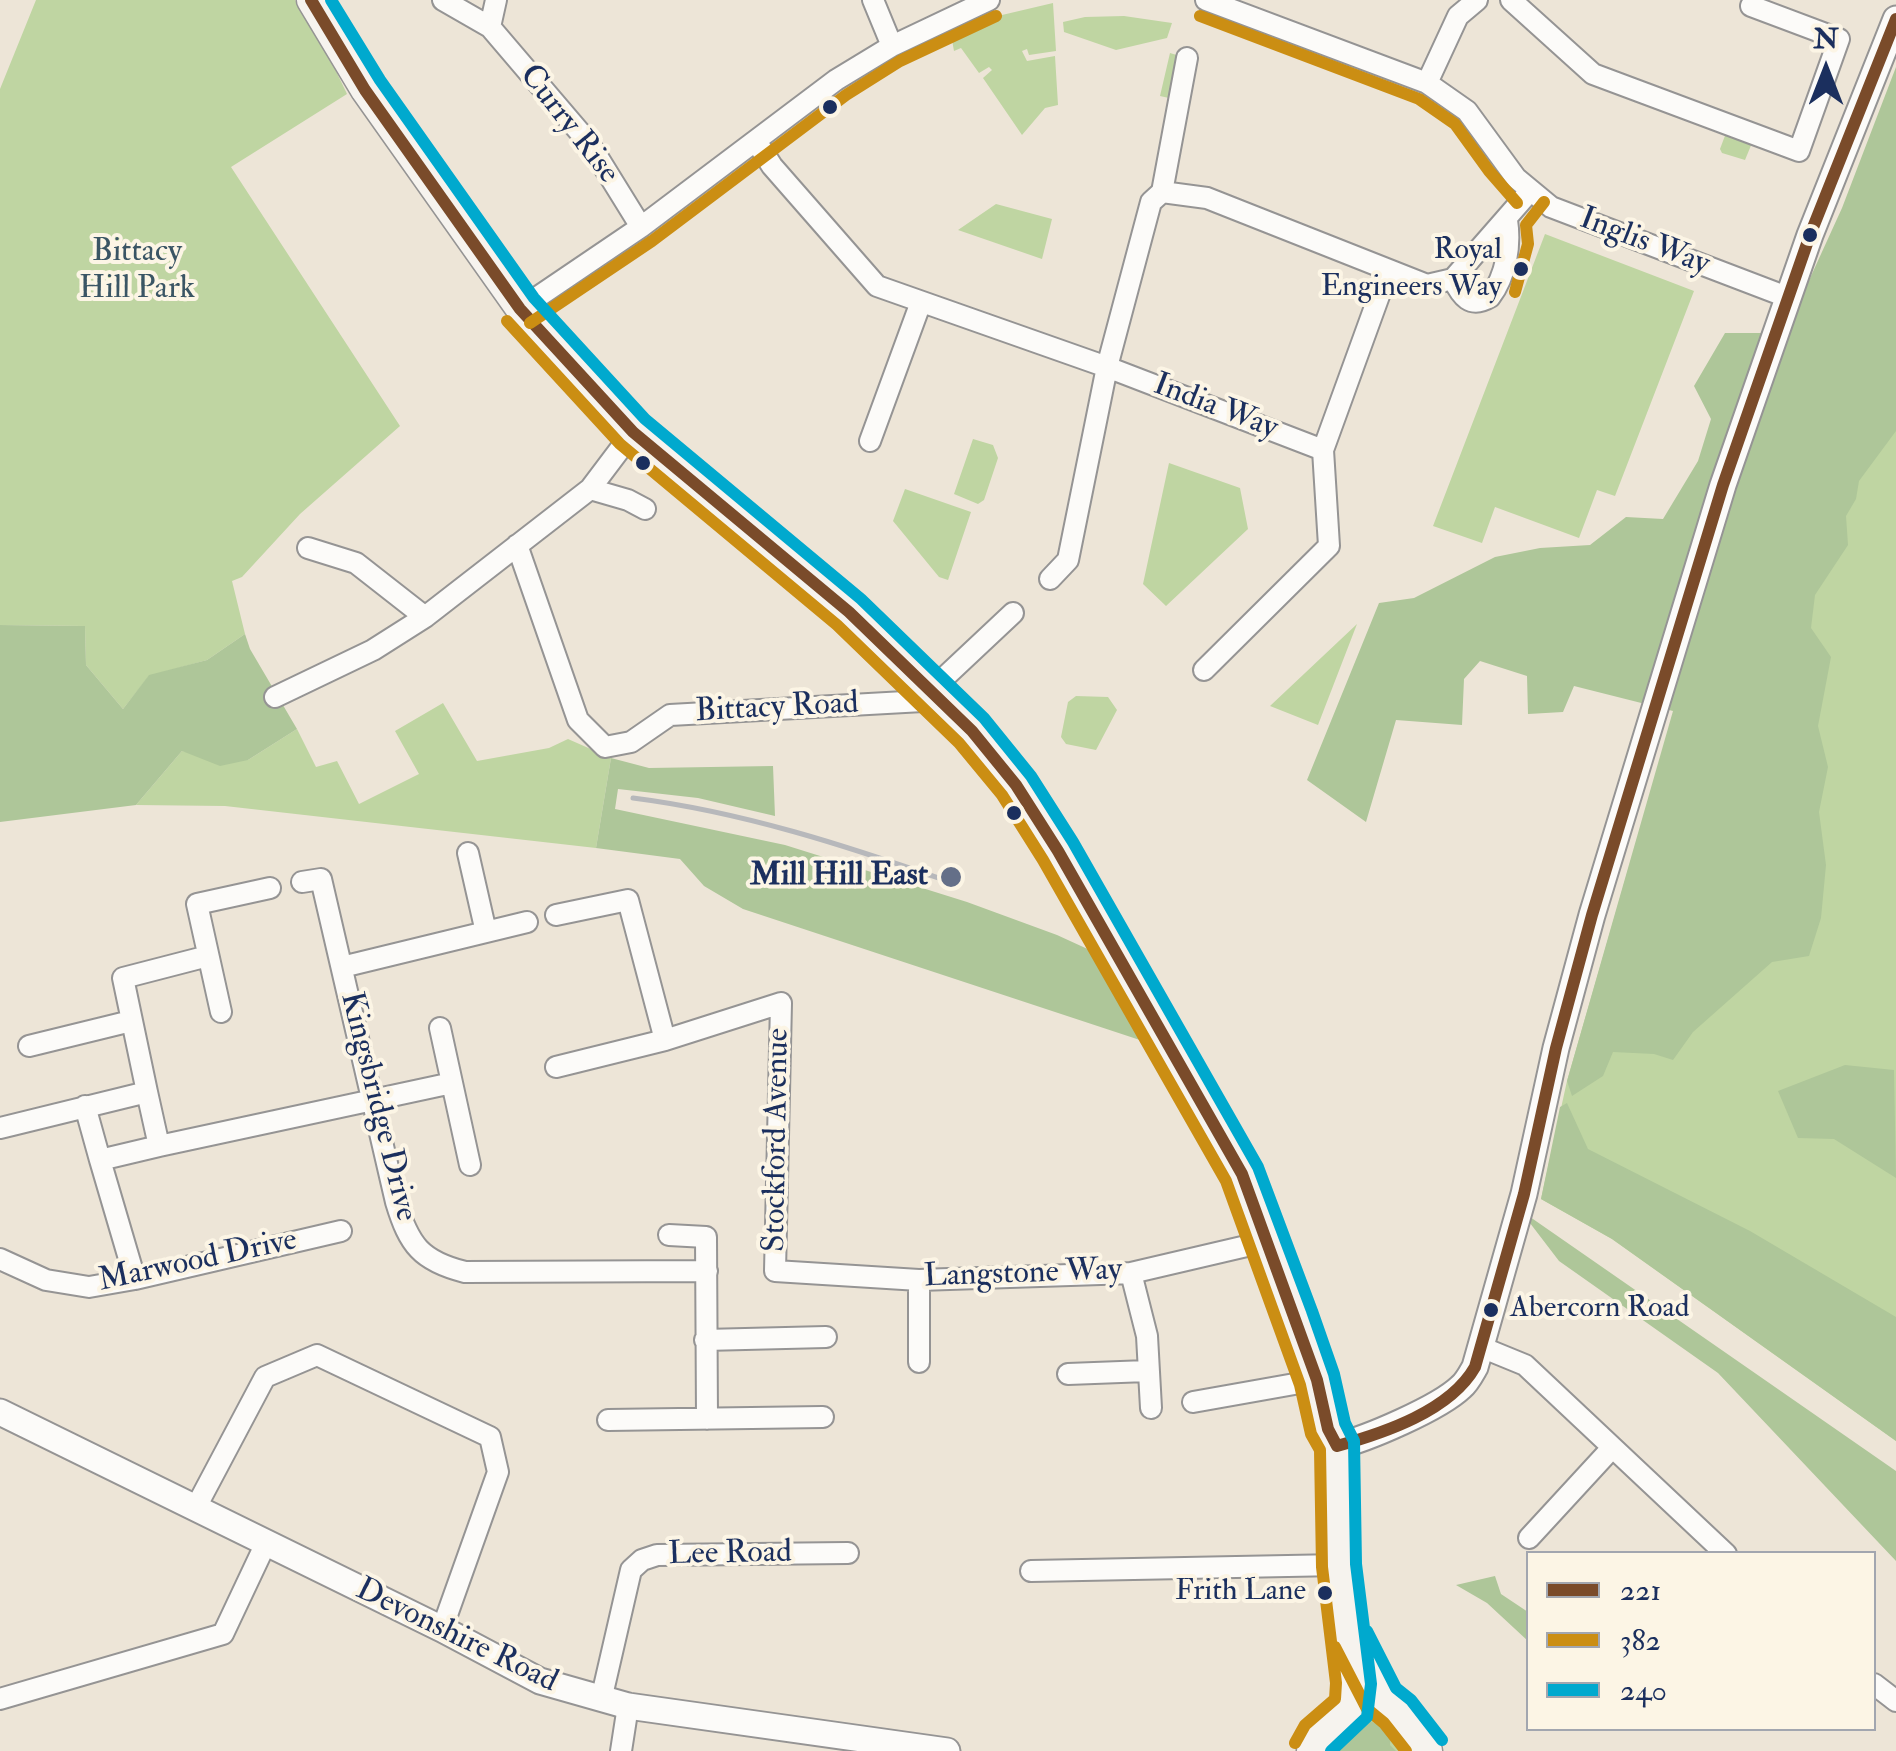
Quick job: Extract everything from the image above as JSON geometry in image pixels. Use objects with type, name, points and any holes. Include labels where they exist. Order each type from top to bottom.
[{"type":"main road","points":[[311,0],[366,90],[520,309],[633,432],[849,612],[936,695],[1009,776],[1058,851],[1242,1174],[1317,1380],[1336,1446],[1338,1565],[1354,1683],[1352,1708]]},
{"type":"main road","points":[[1346,1629],[1382,1699],[1428,1751]]},
{"type":"main road","points":[[1311,1751],[1318,1737],[1352,1708],[1382,1699]]},
{"type":"street","name":"Curry Rise","points":[[443,0],[490,26],[589,143],[642,227]]},
{"type":"street","points":[[490,26],[496,0]]},
{"type":"street","points":[[873,0],[892,46]]},
{"type":"street","points":[[520,309],[642,227],[836,80],[892,46],[989,0]]},
{"type":"street","name":"Inglis Way","points":[[1206,0],[1428,83],[1467,111],[1516,178],[1551,207],[1787,297]]},
{"type":"street","points":[[1428,83],[1458,16],[1476,0]]},
{"type":"street","points":[[1511,0],[1593,74],[1798,151],[1839,38],[1751,6]]},
{"type":"street","points":[[1336,1446],[1355,1442],[1444,1400],[1464,1385],[1481,1347],[1520,1208],[1556,1048],[1592,915],[1722,485],[1787,297],[1888,59],[1896,18]]},
{"type":"street","points":[[1050,578],[1068,560],[1107,368],[1151,202],[1162,192],[1186,58]]},
{"type":"street","name":"India Way","points":[[756,142],[772,166],[877,286],[1323,450]]},
{"type":"street","points":[[1162,192],[1206,198],[1428,285],[1452,279],[1530,191]]},
{"type":"street","points":[[1452,279],[1462,298],[1469,301],[1490,297],[1498,287],[1511,242],[1508,220]]},
{"type":"street","points":[[1204,670],[1329,546],[1323,450],[1388,271]]},
{"type":"street","points":[[870,441],[921,302]]},
{"type":"street","points":[[276,697],[374,650],[425,617],[590,488],[633,432]]},
{"type":"street","points":[[590,488],[645,509]]},
{"type":"street","name":"Bittacy Road","points":[[517,544],[578,720],[605,748],[631,742],[670,715],[936,695]]},
{"type":"street","points":[[308,548],[356,562],[425,617]]},
{"type":"street","points":[[936,695],[1013,613]]},
{"type":"street","points":[[468,854],[486,932]]},
{"type":"street","name":"Kingsbridge Drive","points":[[302,882],[321,879],[403,1227],[416,1248],[438,1266],[465,1272],[707,1272]]},
{"type":"street","points":[[221,1012],[197,904],[270,888]]},
{"type":"street","points":[[556,914],[628,900],[666,1040]]},
{"type":"street","points":[[342,967],[527,922]]},
{"type":"street","points":[[159,1146],[122,978],[208,956]]},
{"type":"street","name":"Stockford Avenue","points":[[556,1067],[666,1040],[782,1003],[775,1272]]},
{"type":"street","points":[[29,1046],[131,1021]]},
{"type":"street","points":[[440,1028],[470,1165]]},
{"type":"street","points":[[100,1160],[452,1083]]},
{"type":"street","points":[[0,1128],[147,1092]]},
{"type":"street","points":[[85,1106],[136,1279]]},
{"type":"street","name":"Marwood Drive","points":[[0,1259],[46,1280],[88,1287],[340,1231]]},
{"type":"street","points":[[669,1235],[706,1237],[707,1419]]},
{"type":"street","name":"Langstone Way","points":[[775,1272],[919,1280],[1131,1272],[1268,1241]]},
{"type":"street","points":[[1131,1272],[1147,1336],[1151,1408]]},
{"type":"street","points":[[919,1280],[919,1362]]},
{"type":"street","points":[[705,1340],[826,1337]]},
{"type":"street","points":[[1481,1347],[1525,1365],[1723,1551]]},
{"type":"street","points":[[195,1510],[265,1376],[317,1355],[490,1438],[498,1472],[442,1629]]},
{"type":"street","points":[[1068,1374],[1147,1371]]},
{"type":"street","points":[[1193,1402],[1317,1380]]},
{"type":"street","name":"Devonshire Road","points":[[0,1412],[540,1681],[628,1706],[946,1751]]},
{"type":"street","points":[[608,1420],[822,1417]]},
{"type":"street","points":[[1529,1538],[1611,1448]]},
{"type":"street","points":[[0,1699],[222,1634],[265,1545]]},
{"type":"street","name":"Lee Road","points":[[601,1700],[631,1570],[642,1560],[657,1555],[848,1554]]},
{"type":"street","points":[[1031,1571],[1338,1565]]},
{"type":"street","points":[[1876,1686],[1896,1701]]},
{"type":"street","points":[[621,1751],[628,1706]]},
{"type":"green space","name":"Bittacy Hill Park","points":[[36,0],[295,0],[325,48],[347,94],[231,167],[400,426],[300,514],[242,577],[232,581],[245,634],[207,660],[149,676],[123,709],[86,665],[85,626],[0,625],[0,89]]},
{"type":"green space","points":[[1053,3],[1056,51],[1029,55],[1027,49],[1022,51],[1027,61],[1055,56],[1058,105],[1045,108],[1022,135],[983,78],[992,70],[989,67],[979,73],[961,48],[954,51],[952,40],[1002,15]]},
{"type":"green space","points":[[1124,16],[1172,23],[1167,38],[1116,50],[1064,32],[1063,22]]},
{"type":"green space","points":[[1170,53],[1180,56],[1169,98],[1160,96]]},
{"type":"green space","points":[[1896,67],[1896,431],[1859,481],[1856,499],[1846,516],[1848,545],[1815,595],[1811,628],[1831,657],[1818,726],[1828,767],[1819,812],[1826,865],[1821,918],[1809,956],[1772,962],[1693,1032],[1673,1060],[1654,1054],[1613,1052],[1603,1076],[1572,1096],[1567,1081],[1673,711],[1574,686],[1563,712],[1528,714],[1527,676],[1480,661],[1464,679],[1462,725],[1396,720],[1366,822],[1307,780],[1379,603],[1414,598],[1495,557],[1540,548],[1590,545],[1626,517],[1663,519],[1698,461],[1711,419],[1694,386],[1725,333],[1785,333],[1842,208]]},
{"type":"green space","points":[[1896,99],[1896,1441],[1612,1239],[1541,1199],[1567,1081],[1674,711]]},
{"type":"green space","points":[[1726,133],[1752,143],[1745,160],[1722,153]]},
{"type":"green space","points":[[996,204],[1052,219],[1042,259],[958,230]]},
{"type":"green space","points":[[1545,234],[1694,291],[1615,496],[1597,490],[1579,538],[1495,507],[1482,543],[1433,526]]},
{"type":"green space","points":[[973,439],[993,445],[998,458],[984,500],[978,504],[954,494]]},
{"type":"green space","points":[[1169,463],[1240,488],[1248,529],[1166,606],[1143,584]]},
{"type":"green space","points":[[905,489],[971,512],[948,580],[939,577],[893,521]]},
{"type":"green space","points":[[1357,624],[1318,725],[1270,706]]},
{"type":"green space","points":[[0,625],[85,626],[86,665],[123,709],[149,675],[207,660],[245,634],[297,729],[248,760],[220,766],[182,751],[136,805],[0,822]]},
{"type":"green space","points":[[1076,696],[1108,697],[1117,710],[1096,750],[1066,744],[1061,737],[1068,702]]},
{"type":"green space","points":[[443,703],[477,761],[549,748],[568,739],[611,758],[596,848],[225,806],[136,805],[182,751],[248,760],[297,729],[316,767],[337,761],[359,804],[419,774],[395,731]]},
{"type":"green space","points":[[611,758],[649,768],[773,766],[775,816],[698,798],[618,789],[615,809],[785,845],[967,902],[1057,935],[1105,957],[1152,1044],[743,909],[704,886],[680,859],[596,848]]},
{"type":"green space","points":[[1845,1065],[1894,1070],[1896,1178],[1834,1139],[1798,1138],[1778,1091]]},
{"type":"green space","points":[[1567,1103],[1588,1149],[1750,1231],[1896,1317],[1896,1441],[1612,1239],[1541,1199],[1560,1107]]},
{"type":"green space","points":[[1520,1210],[1896,1471],[1896,1561],[1718,1373],[1559,1261]]},
{"type":"green space","points":[[1495,1576],[1501,1594],[1526,1611],[1526,1639],[1487,1603],[1456,1585]]},
{"type":"green space","points":[[1368,1713],[1382,1715],[1412,1751],[1324,1751],[1327,1744]]},
{"type":"green space","points":[[1370,1721],[1391,1731],[1390,1745],[1396,1751],[1336,1751],[1349,1736]]},
{"type":"railway","points":[[633,798],[754,821],[950,882]]},
{"type":"transit line","name":"221","points":[[311,0],[365,90],[520,309],[633,432],[849,612],[972,731],[1016,785],[1058,851],[1242,1174],[1337,1446]]},
{"type":"transit line","name":"240","points":[[331,0],[380,80],[534,298],[645,419],[861,599],[984,718],[1031,776],[1073,842],[1258,1167],[1312,1311],[1334,1374],[1345,1423],[1354,1441],[1356,1564],[1371,1684],[1367,1717],[1331,1751]]},
{"type":"transit line","name":"382","points":[[530,323],[652,241],[846,95],[900,61],[996,16]]},
{"type":"transit line","name":"382","points":[[1200,16],[1419,99],[1455,124],[1517,203]]},
{"type":"transit line","name":"221","points":[[1337,1446],[1395,1427],[1433,1408],[1450,1396],[1475,1367],[1524,1194],[1556,1048],[1592,915],[1723,485],[1810,235],[1896,19]]},
{"type":"transit line","name":"382","points":[[1515,292],[1528,244],[1526,225],[1544,202]]},
{"type":"transit line","name":"382","points":[[507,321],[620,444],[837,625],[959,743],[1002,795],[1043,860],[1226,1181],[1300,1385],[1311,1434],[1320,1450],[1322,1567],[1335,1699],[1305,1725],[1295,1743]]},
{"type":"transit line","name":"240","points":[[1367,1631],[1396,1688],[1411,1700],[1442,1740]]},
{"type":"transit line","name":"382","points":[[1335,1647],[1367,1709],[1406,1751]]},
{"type":"place","name":"Royal Engineers Way","points":[[1521,269]]},
{"type":"place","name":"Mill Hill East","points":[[951,877]]},
{"type":"place","name":"Abercorn Road","points":[[1491,1310]]},
{"type":"place","name":"Frith Lane","points":[[1325,1593]]}]
